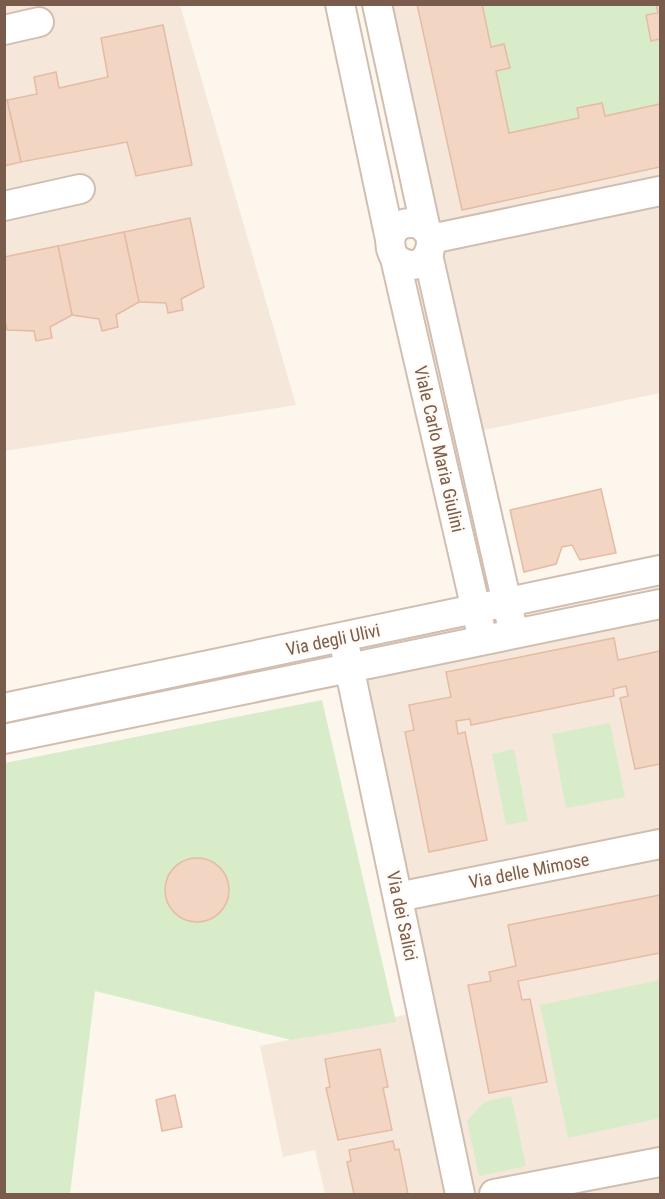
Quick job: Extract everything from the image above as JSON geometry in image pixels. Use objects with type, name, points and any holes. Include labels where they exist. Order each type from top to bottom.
[{"type":"street","name":"Viale Carlo Maria Giulini","points":[[340,4],[392,248],[482,641]]},
{"type":"street","name":"Viale Carlo Maria Giulini","points":[[376,4],[513,634]]},
{"type":"street","points":[[4,30],[39,22]]},
{"type":"street","points":[[4,206],[80,189]]},
{"type":"street","points":[[428,241],[660,191]]},
{"type":"street","points":[[415,223],[428,241],[423,260],[413,265],[400,262],[392,248],[392,232],[402,224],[415,223]]},
{"type":"street","name":"Via degli Ulivi","points":[[4,708],[660,570]]},
{"type":"street","name":"Via degli Ulivi","points":[[4,739],[660,604]]},
{"type":"street","name":"Via dei Salici","points":[[343,638],[460,1194]]},
{"type":"street","name":"Via delle Mimose","points":[[398,897],[660,844]]},
{"type":"street","points":[[494,1194],[660,1162]]},
{"type":"shaded area","points":[[5,5],[180,5],[296,405],[5,451]]},
{"type":"shaded area","points":[[388,5],[660,5],[660,393],[475,432]]},
{"type":"shaded area","points":[[660,606],[660,1194],[325,1194],[315,1150],[283,1157],[260,1046],[437,1008],[359,680]]},
{"type":"green space","points":[[482,5],[656,5],[658,13],[646,16],[651,41],[660,39],[660,104],[605,116],[602,103],[577,108],[579,118],[509,133],[496,71],[510,68],[504,44],[491,47]]},
{"type":"green space","points":[[322,700],[396,1022],[291,1040],[95,991],[70,1194],[5,1194],[5,763]]},
{"type":"green space","points":[[610,723],[625,797],[566,808],[552,734]]},
{"type":"green space","points":[[514,749],[528,821],[506,825],[492,754]]},
{"type":"green space","points":[[660,980],[660,1118],[568,1138],[540,1005]]},
{"type":"green space","points":[[511,1096],[526,1166],[479,1176],[467,1121],[484,1102]]},
{"type":"building","points":[[417,4],[482,4],[491,47],[504,44],[510,68],[496,71],[509,133],[579,118],[577,108],[602,103],[605,116],[660,104],[660,167],[462,210]]},
{"type":"building","points":[[656,4],[660,4],[660,39],[651,41],[646,15],[658,13]]},
{"type":"building","points":[[163,25],[192,165],[136,176],[127,142],[21,162],[7,100],[37,94],[34,77],[56,72],[59,88],[108,77],[101,38]]},
{"type":"building","points":[[7,100],[21,162],[4,166],[4,101]]},
{"type":"building","points":[[190,218],[204,287],[181,299],[183,310],[168,313],[166,303],[139,302],[124,232]]},
{"type":"building","points":[[124,232],[139,302],[116,315],[118,327],[102,331],[99,319],[72,315],[58,246]]},
{"type":"building","points":[[58,246],[72,315],[50,327],[52,338],[36,341],[34,331],[7,330],[4,315],[4,257]]},
{"type":"building","points":[[601,489],[616,553],[580,560],[572,545],[562,547],[556,564],[524,572],[510,510]]},
{"type":"building","points":[[614,638],[618,660],[660,651],[660,764],[635,769],[620,698],[628,696],[626,686],[613,689],[614,696],[471,725],[470,719],[456,721],[458,734],[465,732],[487,840],[429,852],[405,732],[414,730],[409,705],[451,697],[446,672]]},
{"type":"building","points":[[197,858],[209,860],[220,867],[227,878],[229,890],[227,902],[220,913],[209,920],[197,922],[185,920],[174,913],[167,902],[165,890],[167,878],[174,867],[185,860]]},
{"type":"building","points":[[660,895],[660,953],[518,981],[522,1000],[530,999],[547,1082],[489,1093],[468,985],[491,981],[489,972],[516,966],[508,925]]},
{"type":"building","points":[[380,1049],[388,1087],[383,1088],[392,1130],[338,1140],[326,1088],[330,1087],[325,1059]]},
{"type":"building","points":[[175,1095],[182,1127],[162,1131],[156,1100]]},
{"type":"building","points":[[393,1141],[395,1150],[399,1149],[408,1194],[354,1194],[347,1162],[351,1161],[349,1150]]}]
